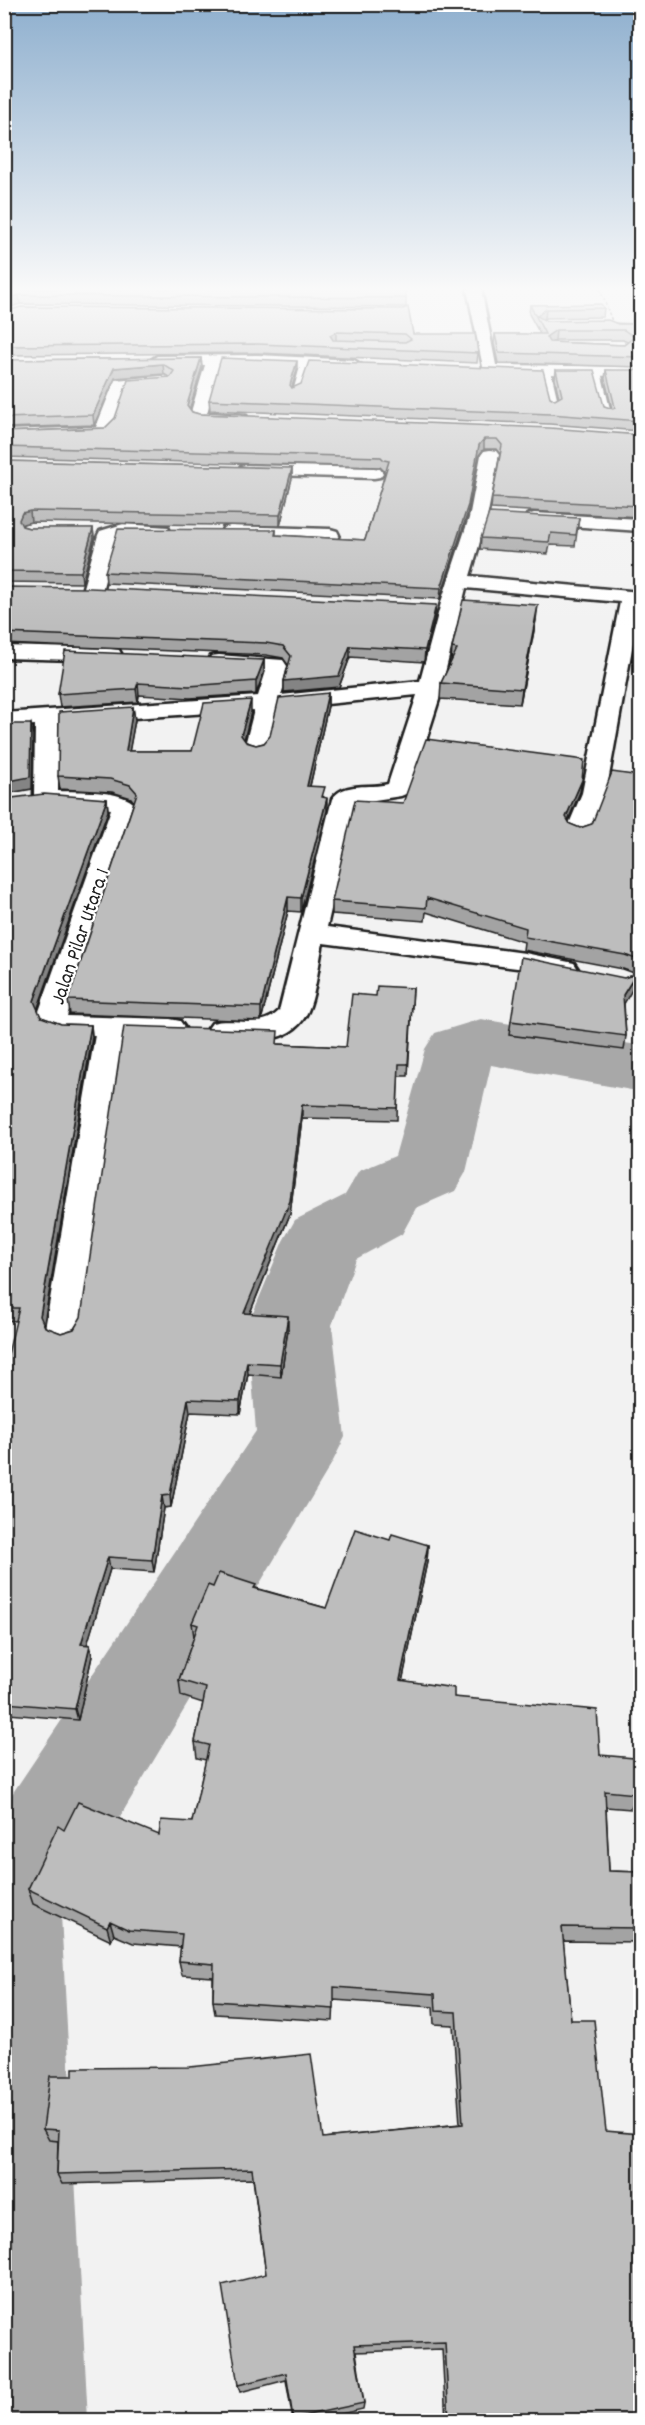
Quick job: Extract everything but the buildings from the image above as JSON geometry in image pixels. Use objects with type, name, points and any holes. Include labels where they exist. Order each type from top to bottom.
[{"type":"street","points":[[4,435],[95,433],[104,430],[114,402]]},
{"type":"street","points":[[202,402],[198,415],[200,417],[262,420]]},
{"type":"street","points":[[52,455],[57,435]]},
{"type":"street","points":[[490,455],[478,516],[450,608],[432,687],[425,700],[408,764],[399,788],[390,792],[357,792],[345,798],[313,933],[525,961],[590,974]]},
{"type":"street","points":[[235,470],[374,473]]},
{"type":"street","points":[[478,516],[640,525]]},
{"type":"street","points":[[90,531],[179,531]]},
{"type":"street","points":[[92,591],[106,535],[113,531]]},
{"type":"street","points":[[212,532],[330,535]]},
{"type":"street","points":[[459,581],[636,598],[600,755],[594,792],[579,831]]},
{"type":"street","points":[[70,591],[116,592]]},
{"type":"street","points":[[426,607],[450,608]]},
{"type":"street","points":[[4,652],[126,656]]},
{"type":"street","points":[[196,660],[275,665],[278,669],[256,749]]},
{"type":"street","points":[[4,720],[267,703],[432,687]]},
{"type":"street","name":"Jalan Pilar Utara 1","points":[[47,716],[34,799],[117,802],[124,806],[52,1014],[54,1021],[63,1025],[262,1032],[279,1028],[293,1013],[313,933]]},
{"type":"street","points":[[63,1329],[111,1026]]},
{"type":"lane","points":[[605,402],[609,415]]},
{"type":"waterway","points":[[19,2420],[5,1904],[301,1437],[290,1325],[323,1241],[374,1214],[386,1190],[428,1172],[460,1049],[481,1041],[631,1067],[640,1066]]}]
